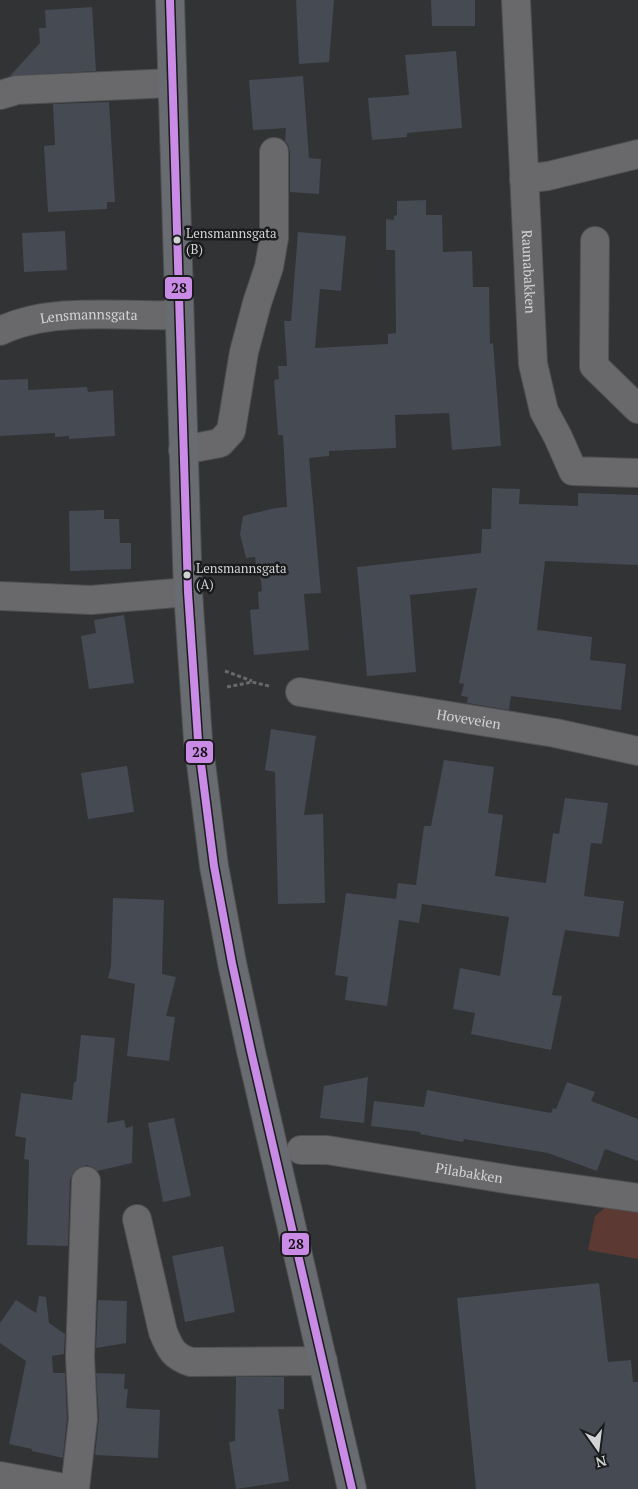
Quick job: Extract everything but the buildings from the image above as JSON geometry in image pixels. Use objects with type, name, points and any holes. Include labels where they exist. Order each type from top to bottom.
[{"type":"main road","points":[[170,0],[188,592],[198,740],[214,866],[232,963],[352,1489]]},
{"type":"street","name":"Raunabakken","points":[[516,0],[533,364],[544,412],[558,437],[573,471],[638,473]]},
{"type":"street","points":[[0,95],[17,90],[172,84]]},
{"type":"street","points":[[183,450],[220,443],[231,430],[244,352],[269,267],[274,238],[274,152]]},
{"type":"street","points":[[524,179],[548,176],[638,154]]},
{"type":"street","points":[[595,241],[594,366],[638,409]]},
{"type":"street","name":"Lensmannsgata","points":[[0,331],[9,327],[60,315],[180,315]]},
{"type":"street","points":[[0,596],[91,600],[188,592]]},
{"type":"street","name":"Hoveveien","points":[[300,692],[555,733],[638,751]]},
{"type":"street","name":"Pilabakken","points":[[301,1150],[327,1150],[638,1198]]},
{"type":"street","points":[[76,1489],[83,1419],[80,1357],[86,1181]]},
{"type":"street","points":[[137,1220],[164,1332],[170,1348],[180,1359],[191,1362],[323,1360]]},
{"type":"street","points":[[0,1476],[70,1489]]},
{"type":"path","points":[[219,669],[252,682],[300,692]]},
{"type":"path","points":[[221,689],[252,682]]},
{"type":"shaded area","points":[[606,1207],[638,1209],[638,1259],[588,1250],[595,1216]]},
{"type":"transit line","name":"28","points":[[170,0],[188,592],[198,740],[214,866],[232,963],[352,1489]]},
{"type":"place","name":"Lensmannsgata (B)","points":[[177,240]]},
{"type":"place","name":"Lensmannsgata (A)","points":[[187,575]]}]
